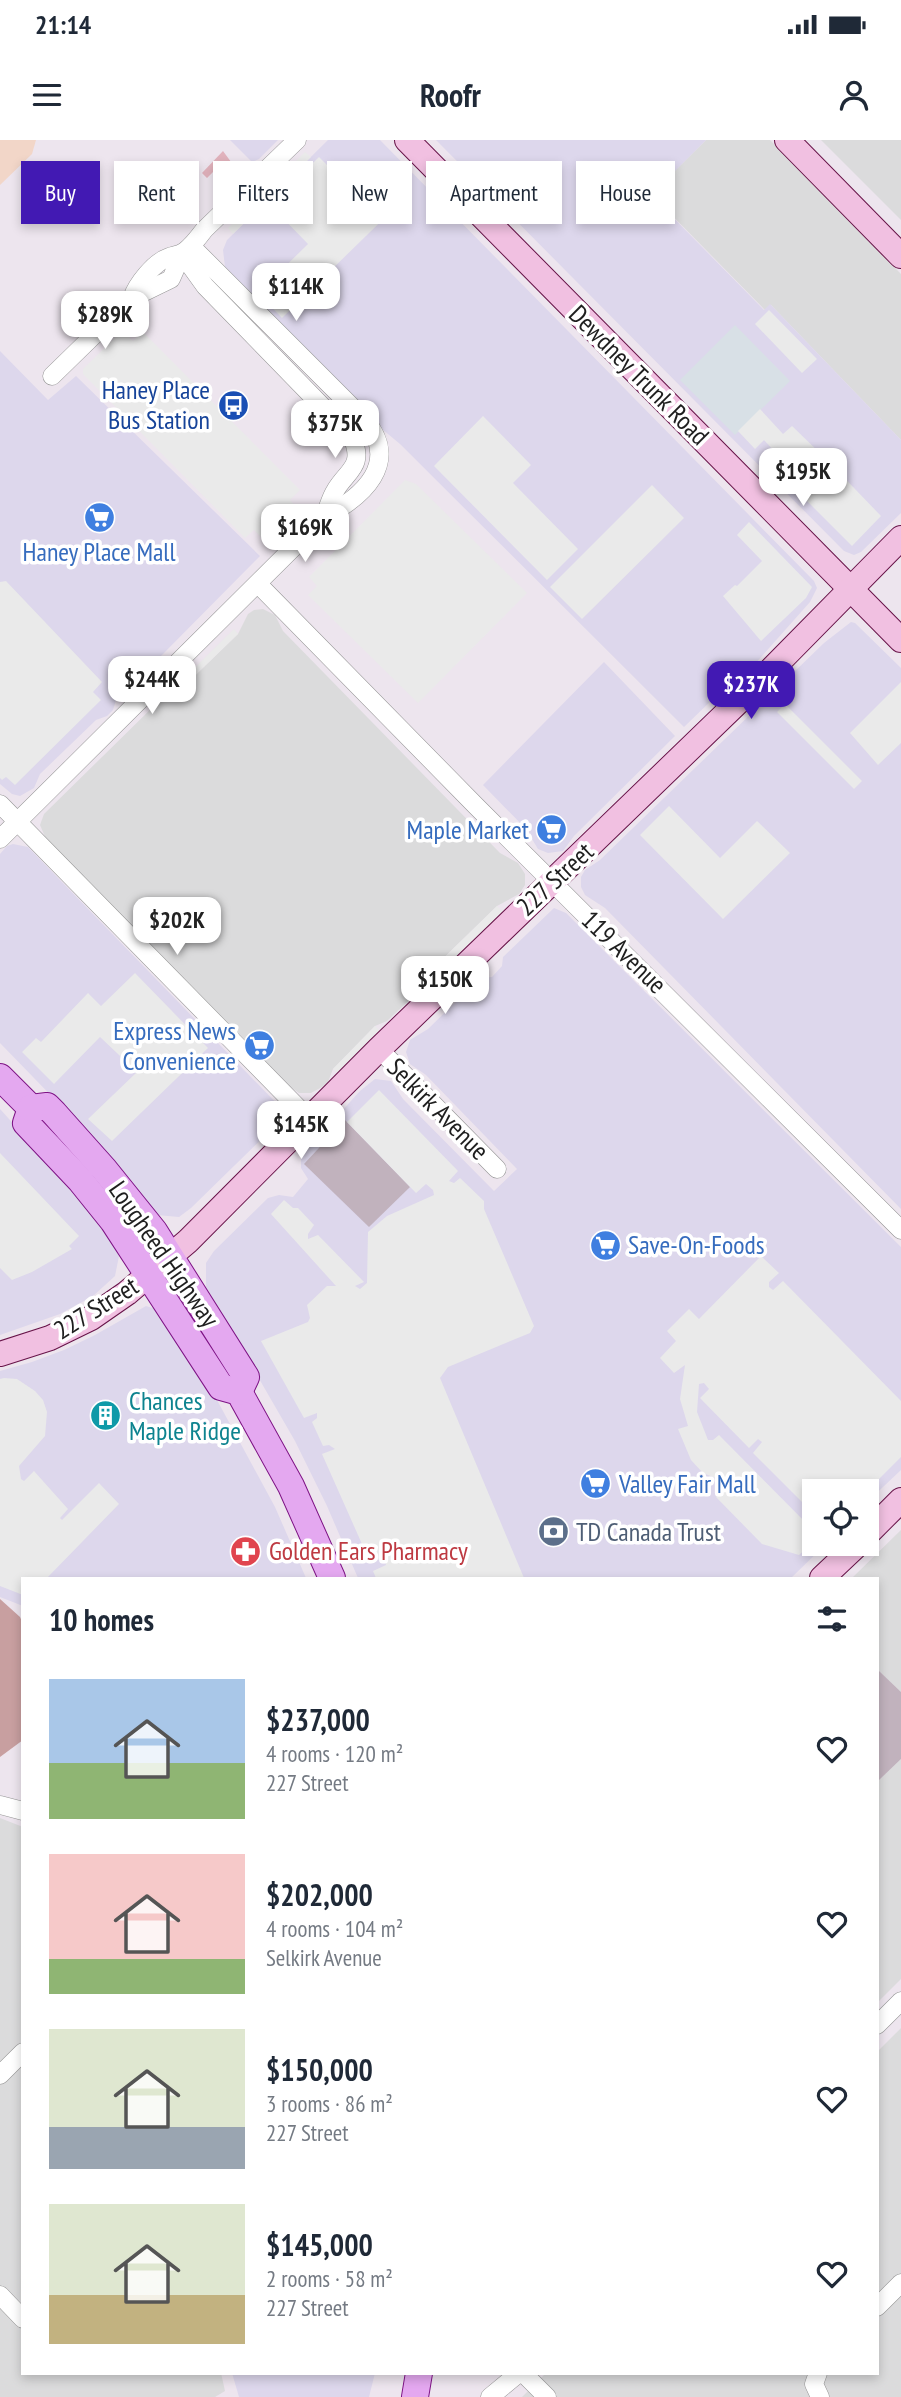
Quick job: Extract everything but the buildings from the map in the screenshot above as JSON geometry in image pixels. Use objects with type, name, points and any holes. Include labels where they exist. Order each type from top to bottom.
[{"type":"main road","name":"Dewdney Trunk Road","points":[[407,140],[901,640]]},
{"type":"main road","points":[[786,140],[901,256]]},
{"type":"main road","name":"227 Street","points":[[0,1354],[50,1338],[83,1322],[117,1301],[170,1256],[901,538]]},
{"type":"main road","name":"Lougheed Highway","points":[[0,1077],[31,1108]]},
{"type":"main road","name":"Lougheed Highway","points":[[31,1108],[47,1105],[154,1231],[246,1377],[239,1392]]},
{"type":"main road","name":"Lougheed Highway","points":[[31,1108],[26,1123],[97,1200],[149,1274],[221,1387],[239,1392],[275,1454],[332,1577]]},
{"type":"main road","points":[[879,1522],[901,1500]]},
{"type":"main road","points":[[823,1577],[845,1556]]},
{"type":"main road","points":[[415,2397],[419,2375]]},
{"type":"street","points":[[52,376],[132,298],[137,286],[166,257],[186,250],[297,140]]},
{"type":"street","points":[[0,839],[324,517],[354,500],[372,480],[378,463],[380,449],[372,428],[186,250]]},
{"type":"street","points":[[186,250],[205,286],[352,437],[356,451],[354,467],[335,490],[324,517]]},
{"type":"street","name":"119 Avenue","points":[[258,584],[901,1230]]},
{"type":"street","points":[[0,804],[310,1120]]},
{"type":"street","name":"Selkirk Avenue","points":[[379,1049],[497,1169]]},
{"type":"street","points":[[0,1805],[21,1810]]},
{"type":"street","points":[[879,2023],[901,2001]]},
{"type":"street","points":[[0,2075],[21,2054]]},
{"type":"street","points":[[879,2304],[901,2283]]},
{"type":"street","points":[[0,2295],[21,2317]]},
{"type":"street","points":[[490,2397],[518,2375]]},
{"type":"street","points":[[523,2375],[547,2397]]},
{"type":"shaded area","points":[[0,140],[36,140],[32,154],[21,161],[21,165],[0,185]]},
{"type":"shaded area","points":[[230,140],[278,140],[259,159],[251,161]]},
{"type":"shaded area","points":[[328,140],[380,140],[401,161],[327,161],[327,224],[412,224],[412,173],[426,187],[426,224],[463,224],[814,581],[817,588],[810,602],[754,665],[745,668],[684,727],[382,429],[225,267],[223,250],[227,240],[243,224],[313,224],[313,161],[307,161]]},
{"type":"shaded area","points":[[436,140],[706,140],[675,171],[675,161],[576,161],[576,224],[675,224],[675,219],[764,310],[770,304],[901,440],[901,513],[861,552],[854,555],[844,551],[519,224],[562,224],[562,161],[457,161]]},
{"type":"shaded area","points":[[706,140],[770,140],[901,274],[901,440],[771,305],[765,310],[675,218],[675,170]]},
{"type":"shaded area","points":[[821,140],[901,140],[901,220]]},
{"type":"shaded area","points":[[223,151],[230,161],[213,161]]},
{"type":"shaded area","points":[[305,152],[311,157],[307,161],[296,161]]},
{"type":"shaded area","points":[[319,157],[327,165],[327,224],[378,224],[282,318],[258,293],[308,244],[289,224],[313,224],[313,163]]},
{"type":"shaded area","points":[[213,161],[213,172],[207,178],[202,173]]},
{"type":"shaded area","points":[[232,224],[243,224],[233,234],[228,228]]},
{"type":"shaded area","points":[[769,310],[817,359],[802,373],[755,324]]},
{"type":"shaded area","points":[[735,325],[790,381],[735,435],[680,380]]},
{"type":"shaded area","points":[[122,331],[133,341],[143,332],[300,490],[290,500],[298,509],[265,541],[254,530],[245,538],[83,374],[83,369]]},
{"type":"shaded area","points":[[0,351],[48,400],[76,376],[260,556],[161,656],[154,670],[142,677],[131,673],[114,689],[116,700],[113,710],[107,716],[96,720],[40,774],[34,788],[20,796],[12,794],[0,784]]},
{"type":"shaded area","points":[[760,409],[783,434],[792,426],[823,456],[814,465],[820,471],[829,462],[881,516],[852,546],[798,492],[807,483],[802,478],[794,486],[768,460],[775,452],[764,440],[755,449],[738,431]]},
{"type":"shaded area","points":[[483,416],[531,465],[513,483],[578,549],[547,580],[434,466]]},
{"type":"shaded area","points":[[405,480],[416,484],[527,593],[418,703],[308,595],[317,586],[309,577]]},
{"type":"shaded area","points":[[652,485],[684,518],[582,619],[550,587]]},
{"type":"shaded area","points":[[749,522],[812,587],[806,598],[761,641],[723,596],[762,561],[737,535]]},
{"type":"shaded area","points":[[6,581],[102,682],[93,692],[101,700],[15,785],[6,777],[2,780],[0,778],[0,582]]},
{"type":"shaded area","points":[[263,609],[275,615],[283,631],[500,853],[518,863],[525,874],[525,885],[519,894],[497,906],[423,978],[419,991],[387,1021],[375,1026],[333,1069],[328,1082],[311,1093],[299,1093],[292,1088],[46,839],[40,825],[44,814],[160,700],[180,690],[238,634],[248,614]]},
{"type":"shaded area","points":[[851,622],[901,668],[901,1209],[605,908],[585,895],[581,887],[581,877],[585,870],[600,860],[824,643]]},
{"type":"shaded area","points":[[234,629],[238,634],[180,690],[176,686]]},
{"type":"shaded area","points":[[604,662],[675,736],[574,836],[563,851],[548,853],[538,849],[526,829],[483,785]]},
{"type":"shaded area","points":[[901,682],[901,743],[878,765],[850,733]]},
{"type":"shaded area","points":[[785,704],[862,781],[854,789],[777,712]]},
{"type":"shaded area","points":[[669,806],[720,858],[757,821],[790,853],[723,919],[640,835]]},
{"type":"shaded area","points":[[13,844],[28,847],[283,1110],[282,1119],[179,1217],[157,1215],[67,1112],[0,1043],[0,854]]},
{"type":"shaded area","points":[[497,906],[503,912],[428,984],[423,978]]},
{"type":"shaded area","points":[[554,908],[566,913],[901,1247],[901,1470],[879,1491],[879,1479],[802,1479],[802,1556],[814,1556],[792,1577],[358,1577],[295,1441],[206,1287],[206,1263],[214,1251],[268,1198],[279,1195],[293,1197],[308,1179],[301,1168],[301,1156],[360,1091],[375,1079],[391,1081],[403,1099],[494,1191],[517,1169],[426,1075],[410,1064],[406,1052],[410,1040],[428,1029],[480,978],[492,977],[502,966],[503,957]]},
{"type":"shaded area","points":[[135,973],[208,1048],[112,1141],[88,1119],[137,1072],[100,1037],[54,1084],[22,1052],[36,1038],[41,1042],[88,993],[101,1006]]},
{"type":"shaded area","points":[[375,1026],[381,1032],[339,1075],[333,1069]]},
{"type":"shaded area","points":[[379,1090],[458,1171],[449,1181],[454,1183],[460,1178],[484,1201],[484,1209],[534,1326],[530,1333],[448,1367],[440,1378],[524,1577],[376,1577],[373,1571],[386,1565],[384,1558],[370,1562],[322,1454],[335,1449],[329,1445],[323,1446],[312,1422],[317,1418],[317,1413],[304,1418],[261,1341],[308,1322],[310,1318],[307,1305],[327,1286],[336,1286],[271,1214],[284,1200],[293,1208],[298,1208],[314,1225],[308,1239],[318,1235],[364,1282],[355,1286],[360,1289],[367,1283],[368,1232],[387,1216],[434,1195],[433,1190],[426,1184],[416,1193],[347,1122]]},
{"type":"shaded area","points":[[0,1109],[54,1169],[109,1237],[119,1256],[115,1276],[93,1296],[60,1314],[0,1335]]},
{"type":"shaded area","points":[[345,1120],[410,1187],[369,1227],[304,1164]]},
{"type":"shaded area","points":[[0,1153],[79,1236],[69,1246],[72,1249],[12,1280],[0,1268]]},
{"type":"shaded area","points":[[761,1256],[779,1273],[769,1282],[769,1287],[773,1290],[783,1281],[901,1401],[901,1457],[879,1479],[802,1479],[802,1502],[753,1453],[762,1442],[758,1439],[749,1448],[700,1398],[709,1389],[704,1383],[699,1384],[697,1412],[708,1440],[719,1435],[802,1519],[802,1552],[799,1555],[762,1544],[716,1497],[726,1486],[718,1479],[703,1473],[691,1460],[678,1429],[688,1426],[680,1399],[685,1365],[674,1373],[660,1358],[676,1341],[667,1331],[689,1309],[699,1319]]},
{"type":"shaded area","points":[[146,1306],[159,1310],[198,1365],[275,1507],[306,1577],[21,1577],[21,1605],[0,1597],[0,1371],[64,1350]]},
{"type":"shaded area","points":[[0,1379],[17,1379],[35,1391],[43,1400],[47,1412],[45,1436],[19,1466],[21,1479],[24,1481],[34,1471],[68,1509],[60,1518],[62,1520],[99,1483],[119,1504],[48,1577],[21,1577],[21,1594],[0,1586]]},
{"type":"shaded area","points":[[901,1530],[901,1692],[879,1671],[879,1577],[853,1577],[874,1556],[879,1556],[879,1552]]},
{"type":"shaded area","points":[[0,1599],[21,1619],[21,1741],[0,1757]]},
{"type":"shaded area","points":[[879,1671],[901,1692],[901,1759],[879,1780]]},
{"type":"shaded area","points":[[901,1759],[901,1979],[879,2001],[879,1780]]},
{"type":"shaded area","points":[[0,1818],[21,1826],[21,2375],[221,2375],[225,2391],[215,2397],[0,2397]]},
{"type":"shaded area","points":[[901,2028],[901,2397],[522,2397],[544,2375],[879,2375],[879,2050]]},
{"type":"shaded area","points":[[233,2375],[374,2375],[369,2397],[239,2397]]},
{"type":"place","name":"Haney Place Bus Station","points":[[233,405]]},
{"type":"place","name":"Haney Place Mall","points":[[99,517]]},
{"type":"place","name":"Maple Market","points":[[552,830]]},
{"type":"place","name":"Express News Convenience","points":[[259,1046]]},
{"type":"place","name":"Save-On-Foods","points":[[605,1245]]},
{"type":"place","name":"Chances Maple Ridge","points":[[106,1416]]},
{"type":"place","name":"Valley Fair Mall","points":[[596,1484]]},
{"type":"place","name":"TD Canada Trust","points":[[553,1532]]},
{"type":"place","name":"Golden Ears Pharmacy","points":[[246,1551]]}]
